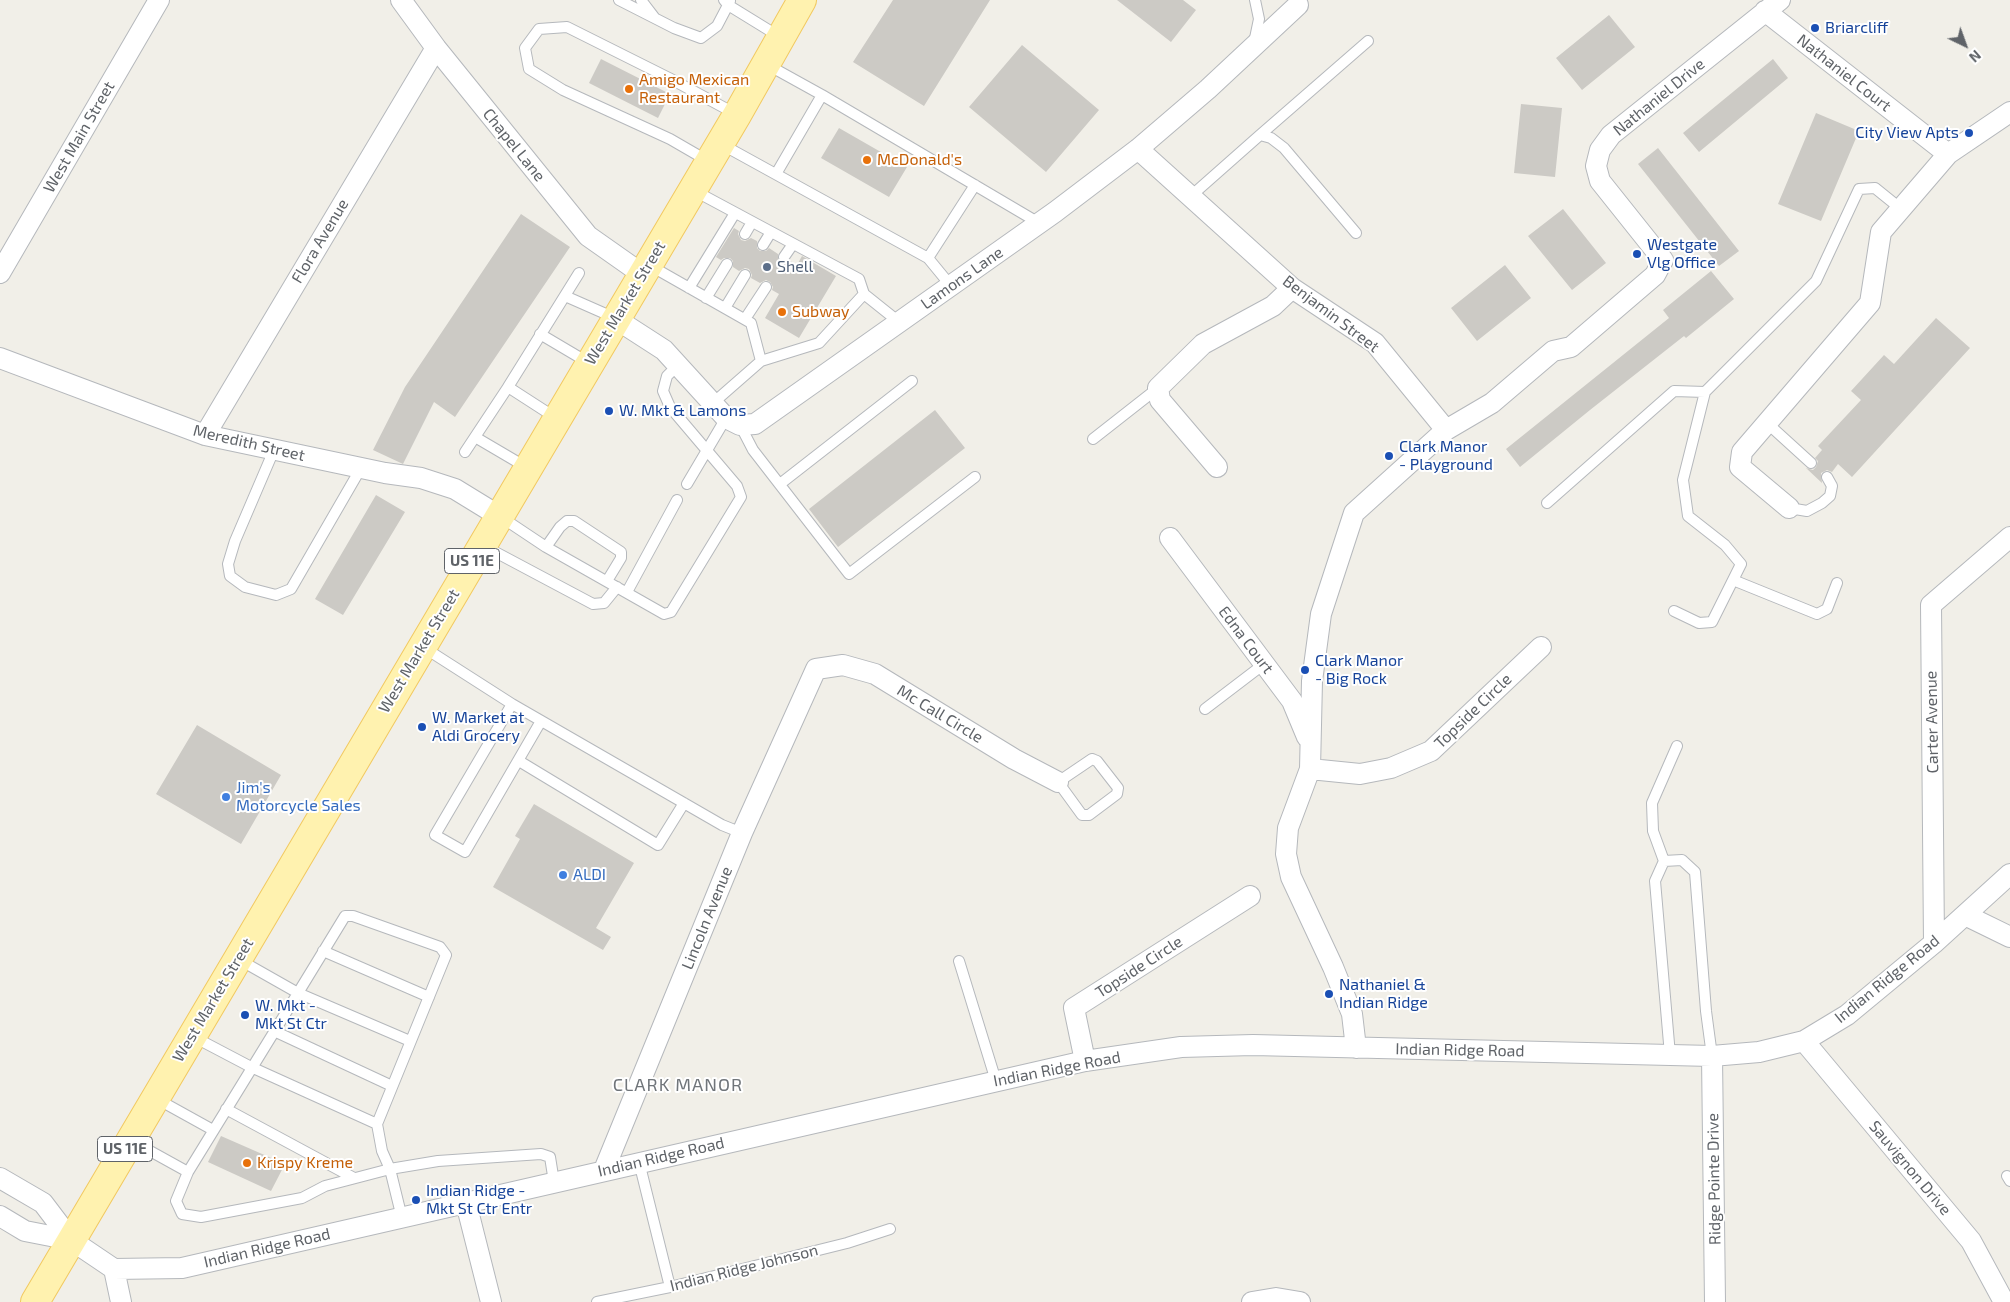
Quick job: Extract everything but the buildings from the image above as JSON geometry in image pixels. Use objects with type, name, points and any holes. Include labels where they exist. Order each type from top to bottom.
[{"type":"main road","name":"West Market Street","points":[[34,1302],[737,115],[802,0]]},
{"type":"street","name":"West Main Street","points":[[0,273],[159,0]]},
{"type":"street","name":"Chapel Lane","points":[[401,0],[436,48],[588,236],[645,269]]},
{"type":"street","name":"Lamons Lane","points":[[733,422],[755,424],[1039,223],[1138,149],[1208,89],[1298,5]]},
{"type":"street","name":"Nathaniel Court","points":[[1773,5],[1948,154]]},
{"type":"street","name":"Nathaniel Drive","points":[[1356,1048],[1352,1014],[1333,967],[1291,877],[1286,854],[1288,828],[1310,770],[1312,749],[1310,712],[1312,681],[1321,614],[1354,513],[1446,430],[1492,403],[1553,351],[1571,347],[1655,275],[1663,260],[1600,181],[1596,166],[1600,150],[1611,135],[1773,5]]},
{"type":"street","name":"Flora Avenue","points":[[205,435],[436,48]]},
{"type":"street","points":[[1789,508],[1740,467],[1742,452],[1870,303],[1881,232],[1948,154],[2010,112]]},
{"type":"street","name":"Benjamin Street","points":[[1138,149],[1292,288],[1375,343],[1446,430]]},
{"type":"street","points":[[1217,467],[1160,400],[1158,388],[1203,344],[1273,306],[1292,288]]},
{"type":"street","points":[[616,319],[664,350],[733,422]]},
{"type":"street","name":"Meredith Street","points":[[0,358],[205,435],[361,468],[421,478],[455,489],[499,516]]},
{"type":"street","name":"Edna Court","points":[[1170,538],[1292,701],[1312,749]]},
{"type":"street","name":"Carter Avenue","points":[[1934,943],[1931,605],[2010,538]]},
{"type":"street","name":"Topside Circle","points":[[1310,770],[1360,774],[1392,768],[1431,751],[1540,647]]},
{"type":"street","name":"Mc Call Circle","points":[[816,669],[843,665],[874,674],[1014,759],[1058,782]]},
{"type":"street","name":"Lincoln Avenue","points":[[604,1170],[742,833],[816,669]]},
{"type":"street","name":"Indian Ridge Road","points":[[114,1269],[182,1268],[1084,1061],[1181,1047],[1253,1045],[1712,1056],[1759,1052],[1804,1041],[1847,1016],[1934,943],[2010,874]]},
{"type":"street","name":"Topside Circle","points":[[1084,1061],[1074,1008],[1250,896]]},
{"type":"street","points":[[1965,915],[2010,936]]},
{"type":"street","name":"Sauvignon Drive","points":[[1804,1041],[1971,1241],[2004,1302]]},
{"type":"street","name":"Ridge Pointe Drive","points":[[1712,1056],[1715,1302]]},
{"type":"street","points":[[0,1178],[43,1202],[71,1240],[114,1269],[121,1302]]},
{"type":"street","points":[[466,1203],[491,1302]]},
{"type":"street","points":[[0,1216],[25,1231],[71,1240]]},
{"type":"street","points":[[1252,1302],[1276,1298],[1300,1302]]},
{"type":"lane","points":[[619,0],[674,28],[702,38],[717,26],[727,2],[781,38]]},
{"type":"lane","points":[[641,0],[657,19]]},
{"type":"lane","points":[[1253,46],[1259,19],[1255,0]]},
{"type":"lane","points":[[737,115],[635,60],[567,27],[539,29],[525,48],[529,69],[563,90],[670,139],[776,174],[928,258],[951,286]]},
{"type":"lane","points":[[1191,196],[1368,41]]},
{"type":"lane","points":[[766,64],[1039,223]]},
{"type":"lane","points":[[776,174],[822,95]]},
{"type":"lane","points":[[1260,135],[1271,138],[1284,148],[1356,233]]},
{"type":"lane","points":[[928,258],[974,185]]},
{"type":"lane","points":[[1674,611],[1699,623],[1712,622],[1741,564],[1726,545],[1688,516],[1683,480],[1705,392],[1816,281],[1859,189],[1874,188],[1901,209]]},
{"type":"lane","points":[[692,189],[858,280],[864,294],[900,322]]},
{"type":"lane","points":[[689,288],[735,213]]},
{"type":"lane","points":[[745,234],[752,222]]},
{"type":"lane","points":[[763,245],[771,232]]},
{"type":"lane","points":[[784,257],[793,244]]},
{"type":"lane","points":[[706,298],[727,264]]},
{"type":"lane","points":[[645,269],[689,288],[751,323],[761,361]]},
{"type":"lane","points":[[465,452],[579,273]]},
{"type":"lane","points":[[725,308],[746,275]]},
{"type":"lane","points":[[745,320],[766,287]]},
{"type":"lane","points":[[713,403],[761,361],[819,343],[864,294]]},
{"type":"lane","points":[[564,296],[616,319]]},
{"type":"lane","points":[[540,334],[590,363]]},
{"type":"lane","points":[[499,516],[546,548],[664,614],[671,612],[741,497],[737,486],[670,407],[663,391],[667,376],[678,365]]},
{"type":"lane","points":[[780,484],[912,381]]},
{"type":"lane","points":[[508,387],[556,419]]},
{"type":"lane","points":[[1093,439],[1158,388]]},
{"type":"lane","points":[[1547,503],[1674,390],[1705,392]]},
{"type":"lane","points":[[687,484],[706,451],[733,422],[850,574],[975,477]]},
{"type":"lane","points":[[1767,423],[1811,463]]},
{"type":"lane","points":[[475,437],[527,468]]},
{"type":"lane","points":[[274,450],[235,541],[228,564],[230,576],[245,586],[276,595],[291,590],[361,468]]},
{"type":"lane","points":[[1789,508],[1807,511],[1822,503],[1830,496],[1832,486],[1827,477]]},
{"type":"lane","points":[[627,592],[677,500]]},
{"type":"lane","points":[[546,548],[560,527],[567,522],[574,521],[621,552],[621,558],[607,581]]},
{"type":"lane","points":[[481,545],[593,604],[604,603],[617,587]]},
{"type":"lane","points":[[1733,580],[1817,614],[1827,609],[1837,584]]},
{"type":"lane","points":[[421,646],[541,721],[722,825],[742,833]]},
{"type":"lane","points":[[1205,709],[1264,664]]},
{"type":"lane","points":[[512,704],[435,835],[464,852],[541,721]]},
{"type":"lane","points":[[1670,1055],[1655,881],[1664,862],[1653,831],[1652,803],[1677,746]]},
{"type":"lane","points":[[1092,759],[1097,761],[1118,788],[1117,794],[1089,815],[1082,815],[1058,782],[1092,759]]},
{"type":"lane","points":[[519,761],[658,845],[684,803]]},
{"type":"lane","points":[[1664,862],[1682,860],[1695,872],[1706,1011],[1712,1056]]},
{"type":"lane","points":[[402,1218],[390,1169],[382,1151],[376,1124],[446,955],[440,948],[353,916],[345,916],[188,1172],[176,1201],[182,1214],[201,1218],[302,1198],[325,1186],[354,1178],[390,1169],[438,1161],[542,1154],[550,1158],[554,1182]]},
{"type":"lane","points":[[323,951],[428,997]]},
{"type":"lane","points":[[238,959],[298,993],[410,1041]]},
{"type":"lane","points":[[959,961],[996,1081]]},
{"type":"lane","points":[[274,1031],[392,1086]]},
{"type":"lane","points":[[191,1036],[251,1068],[376,1124]]},
{"type":"lane","points":[[155,1098],[213,1130]]},
{"type":"lane","points":[[226,1109],[354,1178]]},
{"type":"lane","points":[[130,1140],[188,1172]]},
{"type":"lane","points":[[639,1162],[670,1286]]},
{"type":"lane","name":"Indian Ridge Johnson","points":[[597,1302],[847,1243],[890,1229]]},
{"type":"place","name":"Briarcliff","points":[[1815,28]]},
{"type":"place","name":"Amigo Mexican Restaurant","points":[[629,89]]},
{"type":"place","name":"City View Apts","points":[[1969,133]]},
{"type":"place","name":"McDonald's","points":[[867,160]]},
{"type":"place","name":"Westgate Vlg Office","points":[[1637,254]]},
{"type":"place","name":"Shell","points":[[767,267]]},
{"type":"place","name":"Subway","points":[[782,312]]},
{"type":"place","name":"W. Mkt & Lamons","points":[[609,411]]},
{"type":"place","name":"Clark Manor - Playground","points":[[1389,456]]},
{"type":"place","name":"Clark Manor - Big Rock","points":[[1305,670]]},
{"type":"place","name":"W. Market at Aldi Grocery","points":[[422,727]]},
{"type":"place","name":"Jim's Motorcycle Sales","points":[[226,797]]},
{"type":"place","name":"ALDI","points":[[563,875]]},
{"type":"place","name":"Nathaniel & Indian Ridge","points":[[1329,994]]},
{"type":"place","name":"W. Mkt - Mkt St Ctr","points":[[245,1015]]},
{"type":"place","name":"Krispy Kreme","points":[[247,1163]]},
{"type":"place","name":"Indian Ridge - Mkt St Ctr Entr","points":[[416,1200]]},
{"type":"district","name":"CLARK MANOR","points":[[678,1085]]}]
